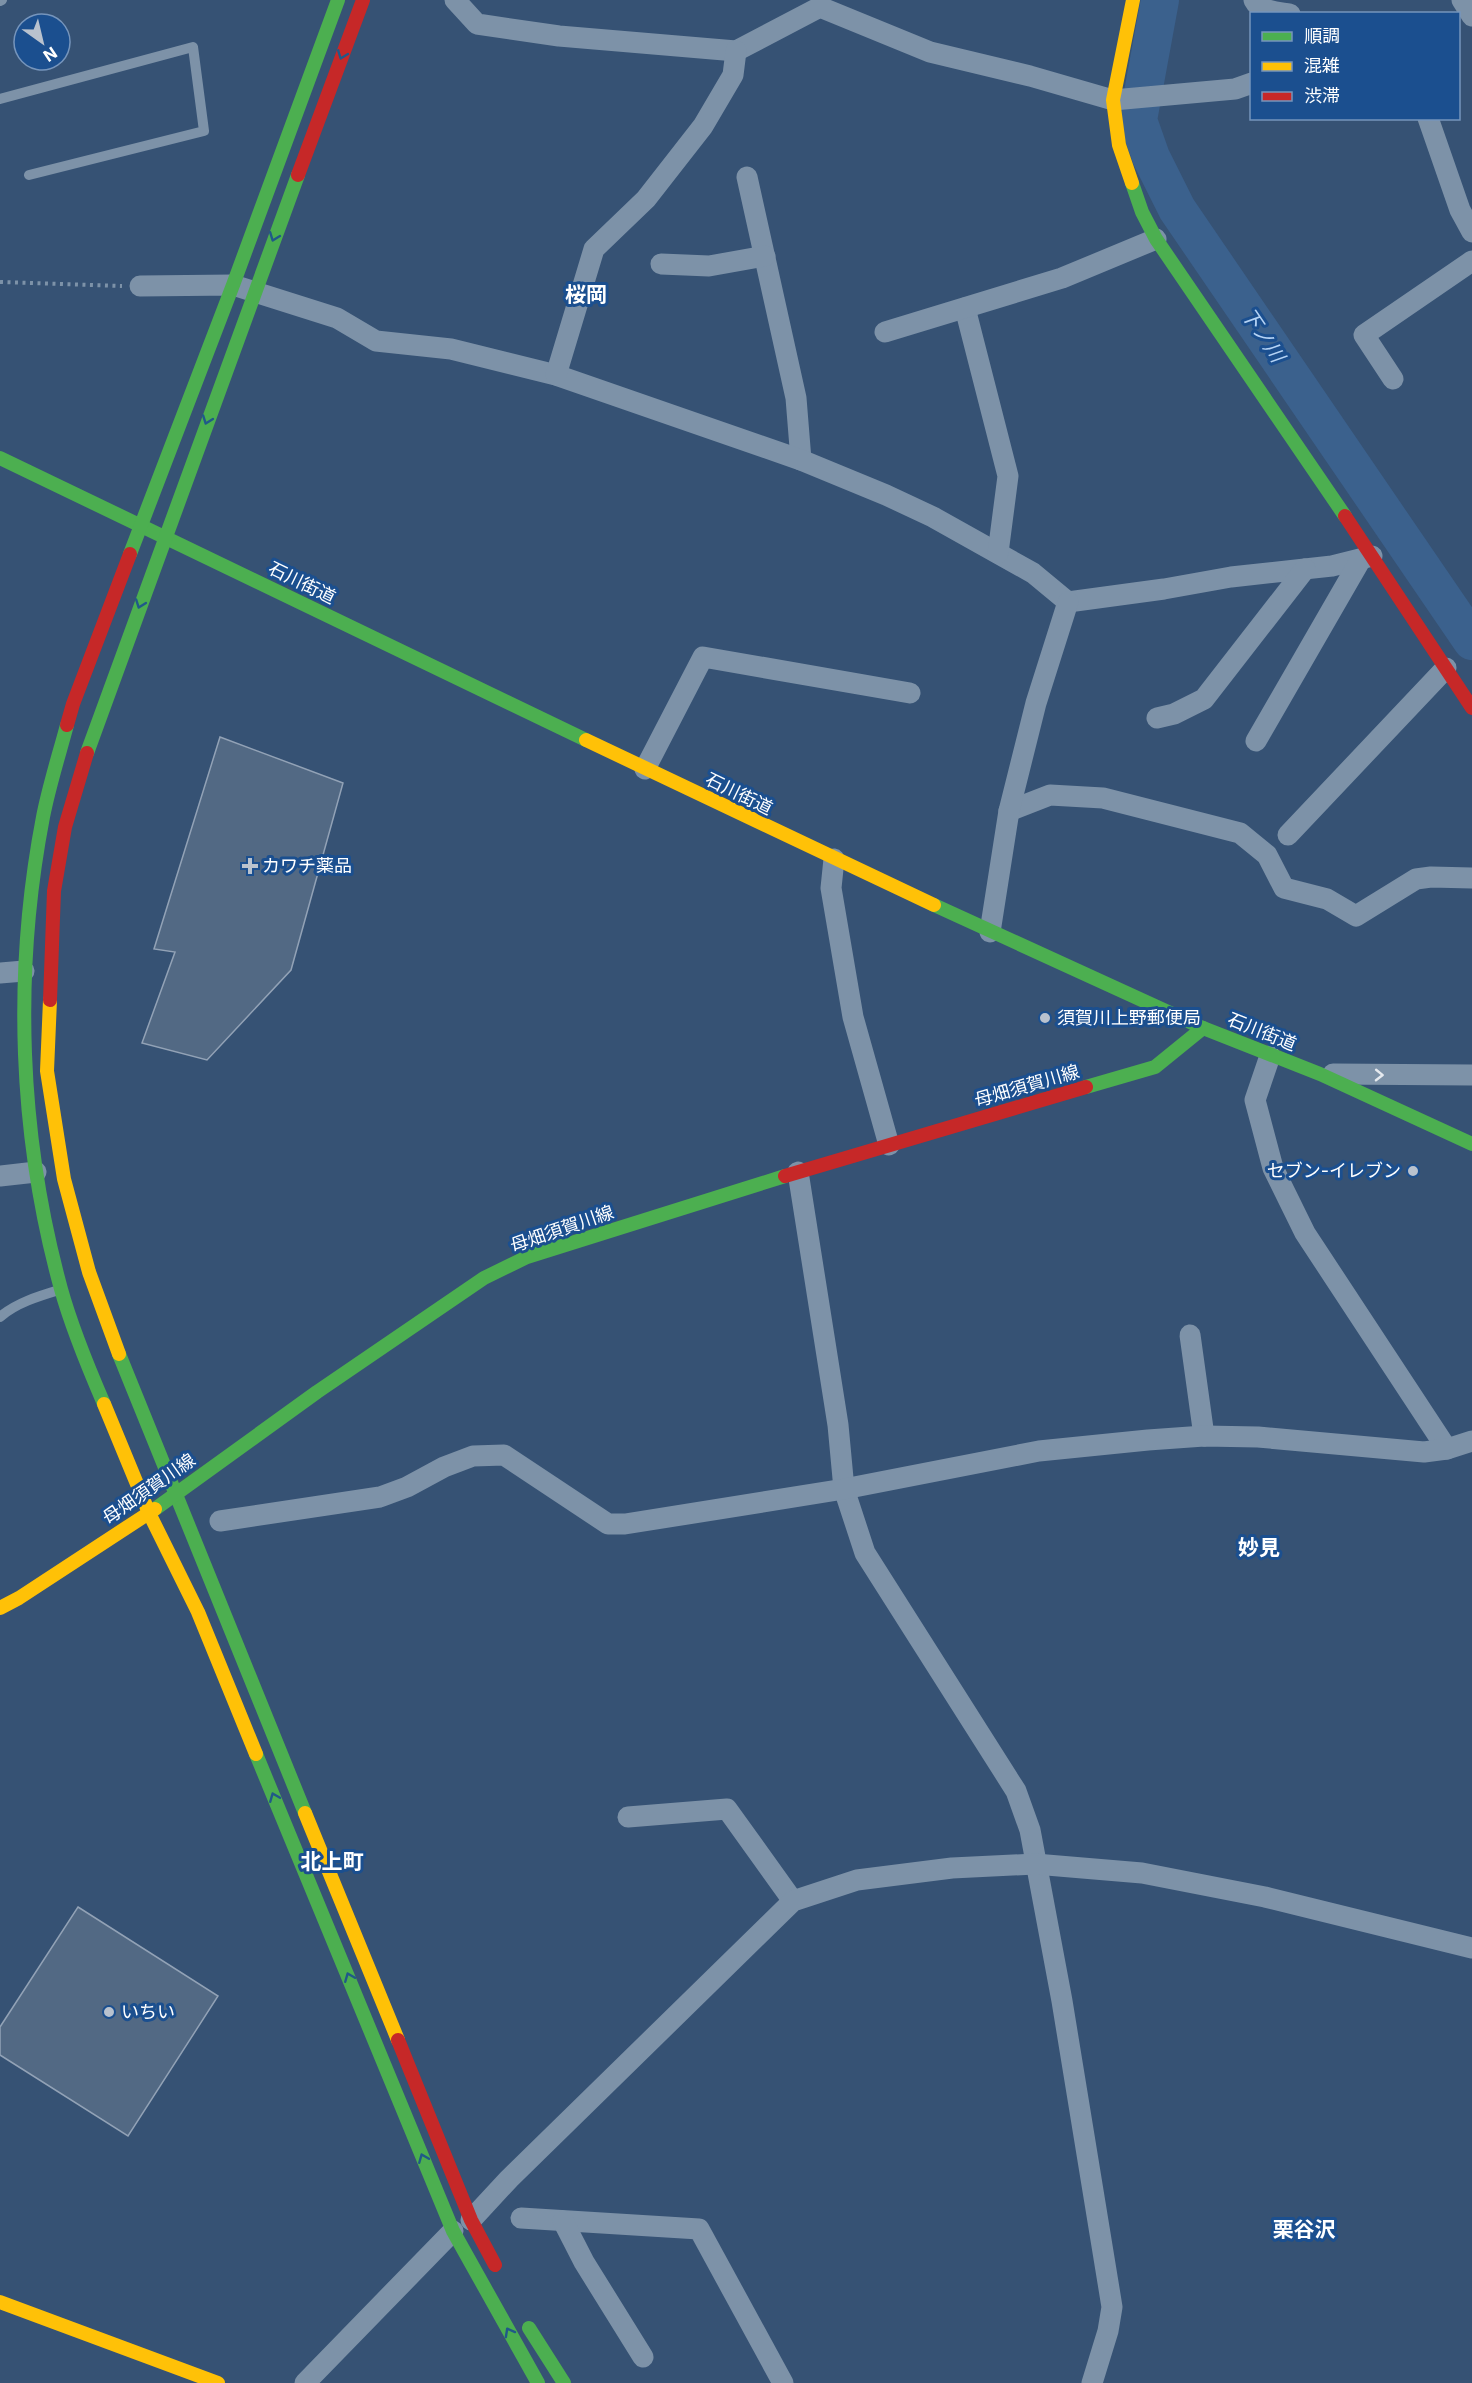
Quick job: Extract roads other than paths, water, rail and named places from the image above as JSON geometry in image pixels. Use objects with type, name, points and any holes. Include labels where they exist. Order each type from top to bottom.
[{"type":"street","points":[[338,0],[74,704],[43,815],[31,888],[24,971],[24,1064],[36,1172],[61,1289],[80,1347],[149,1513],[198,1612],[453,2231],[538,2383]]},
{"type":"street","points":[[198,1612],[192,1560],[89,1272],[64,1179],[47,1071],[54,891],[65,827],[85,757],[254,291],[363,0]]},
{"type":"street","points":[[455,0],[477,24],[559,36],[736,51],[820,7],[930,52],[1119,100],[1235,88],[1250,83]]},
{"type":"street","points":[[1133,0],[1119,100],[1119,145],[1142,212],[1156,239],[1367,558],[1472,708]]},
{"type":"street","points":[[1254,0],[1256,5],[1279,12]]},
{"type":"street","points":[[1462,0],[1472,16]]},
{"type":"street","points":[[556,375],[594,249],[646,199],[703,126],[733,75],[736,51]]},
{"type":"street","points":[[1429,120],[1460,210],[1472,231]]},
{"type":"street","points":[[747,177],[796,398],[801,460]]},
{"type":"street","points":[[885,332],[1062,278],[1156,239]]},
{"type":"street","points":[[661,264],[709,266],[765,256]]},
{"type":"street","points":[[1393,379],[1364,335],[1472,261]]},
{"type":"street","points":[[140,286],[233,285],[337,318],[376,341],[452,349],[556,375],[801,460],[886,495],[933,517],[1033,573],[1068,602],[1231,577],[1332,566],[1367,558]]},
{"type":"street","points":[[965,308],[1008,476],[998,553]]},
{"type":"street","name":"石川街道","points":[[0,458],[645,769],[990,932],[1203,1028],[1320,1074],[1472,1144]]},
{"type":"street","points":[[1256,741],[1367,558]]},
{"type":"street","points":[[1157,718],[1174,714],[1204,699],[1305,569]]},
{"type":"street","points":[[990,932],[1009,811],[1036,703],[1068,602]]},
{"type":"street","points":[[645,769],[703,657],[910,693]]},
{"type":"street","points":[[1288,835],[1446,668]]},
{"type":"street","points":[[1009,811],[1050,795],[1103,798],[1240,832],[1267,855],[1284,888],[1327,899],[1356,916],[1416,879],[1472,878]]},
{"type":"street","points":[[834,859],[831,888],[853,1017],[889,1145]]},
{"type":"street","points":[[0,973],[24,971]]},
{"type":"street","name":"母畑須賀川線","points":[[0,1608],[20,1598],[149,1513],[317,1392],[484,1278],[527,1257],[798,1172],[1155,1067],[1203,1028]]},
{"type":"street","points":[[1270,1056],[1255,1100],[1273,1168],[1305,1233],[1447,1449]]},
{"type":"street","points":[[1320,1074],[1472,1075]]},
{"type":"street","points":[[0,1176],[36,1172]]},
{"type":"street","points":[[798,1172],[838,1425],[844,1490],[865,1553],[1016,1791],[1029,1830],[1062,2001],[1112,2307],[1108,2331],[1092,2383]]},
{"type":"street","points":[[1190,1335],[1204,1436]]},
{"type":"street","points":[[220,1521],[380,1497],[473,1456],[504,1455],[608,1524],[625,1524],[844,1490],[1039,1451],[1204,1436],[1258,1437],[1424,1452],[1447,1449],[1472,1441]]},
{"type":"street","points":[[170,1498],[471,2220],[504,2280]]},
{"type":"street","points":[[628,1817],[727,1809],[793,1901]]},
{"type":"street","points":[[471,2220],[509,2179],[793,1901],[857,1880],[952,1868],[1035,1864],[1153,1875],[1265,1897],[1472,1948]]},
{"type":"street","points":[[521,2218],[699,2229],[783,2383]]},
{"type":"street","points":[[563,2221],[584,2262],[643,2357]]},
{"type":"street","points":[[305,2383],[453,2231]]},
{"type":"street","points":[[0,2302],[218,2383]]},
{"type":"street","points":[[520,2311],[536,2341],[564,2383]]},
{"type":"lane","points":[[0,99],[193,47],[204,131],[29,176]]},
{"type":"lane","points":[[0,1317],[40,1295],[61,1289]]},
{"type":"waterway","name":"下ノ川","points":[[1160,0],[1138,120],[1151,157],[1177,209],[1472,641]]},
{"type":"place","name":"カワチ薬品","points":[[250,866]]},
{"type":"place","name":"須賀川上野郵便局","points":[[1045,1018]]},
{"type":"place","name":"セブン-イレブン","points":[[1413,1171]]},
{"type":"place","name":"いちい","points":[[109,2012]]},
{"type":"district","name":"桜岡","points":[[586,295]]},
{"type":"district","name":"妙見","points":[[1259,1548]]},
{"type":"district","name":"北上町","points":[[332,1862]]},
{"type":"district","name":"栗谷沢","points":[[1304,2230]]}]
